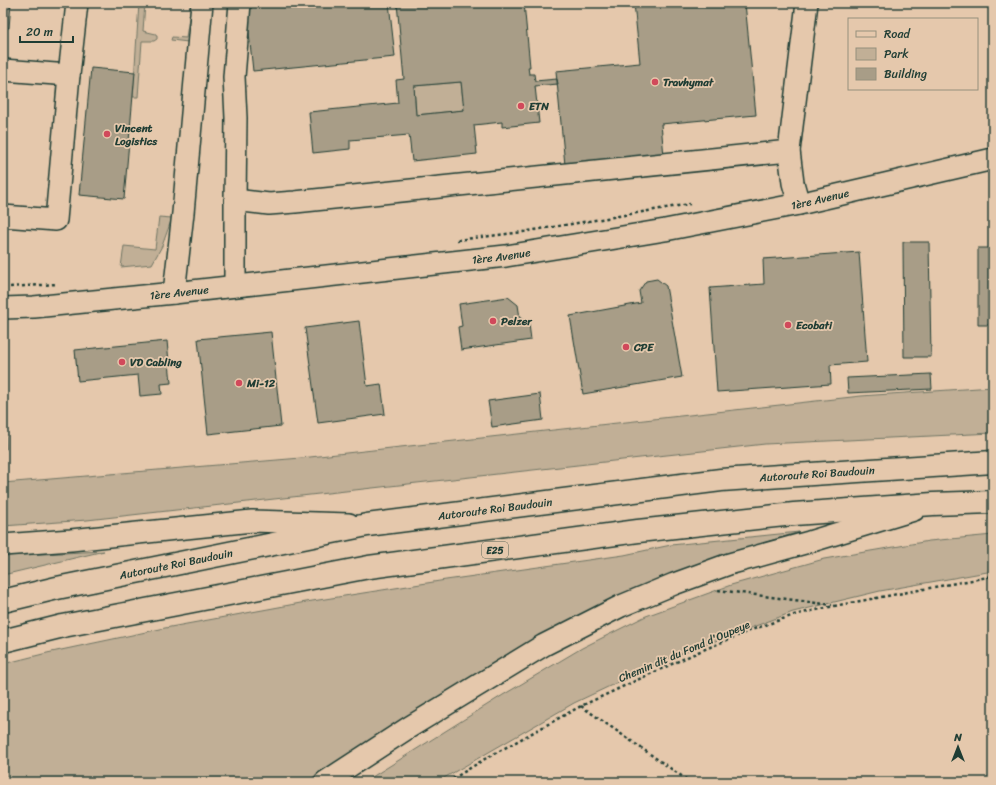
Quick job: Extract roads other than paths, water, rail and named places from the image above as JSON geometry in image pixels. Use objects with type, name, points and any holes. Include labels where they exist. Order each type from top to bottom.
[{"type":"highway","name":"Autoroute Roi Baudouin","points":[[3,601],[57,588],[367,525],[721,480],[993,462]]},
{"type":"highway","name":"E25","points":[[3,641],[63,626],[369,566],[638,531],[794,514],[933,504],[993,502]]},
{"type":"street","points":[[3,216],[56,220],[77,3]]},
{"type":"street","points":[[174,293],[202,3]]},
{"type":"street","points":[[235,286],[236,118],[234,77],[240,3]]},
{"type":"street","points":[[799,204],[793,183],[789,151],[809,4]]},
{"type":"street","points":[[3,70],[69,75]]},
{"type":"street","points":[[235,200],[269,204],[296,202],[789,151]]},
{"type":"street","name":"1ère Avenue","points":[[3,308],[34,307],[174,293],[506,256],[665,230],[799,204],[993,160]]},
{"type":"street","points":[[325,782],[408,728],[544,645],[621,606],[674,584],[729,564],[809,542],[933,504]]},
{"type":"street","points":[[3,546],[252,521],[367,525]]},
{"type":"place","name":"Travhymat","points":[[655,82]]},
{"type":"place","name":"ETN","points":[[521,106]]},
{"type":"place","name":"Vincent Logistics","points":[[107,134]]},
{"type":"place","name":"Pelzer","points":[[493,321]]},
{"type":"place","name":"Ecobati","points":[[788,325]]},
{"type":"place","name":"CPE","points":[[626,347]]},
{"type":"place","name":"VD Cabling","points":[[122,362]]},
{"type":"place","name":"Mi-12","points":[[239,383]]}]
